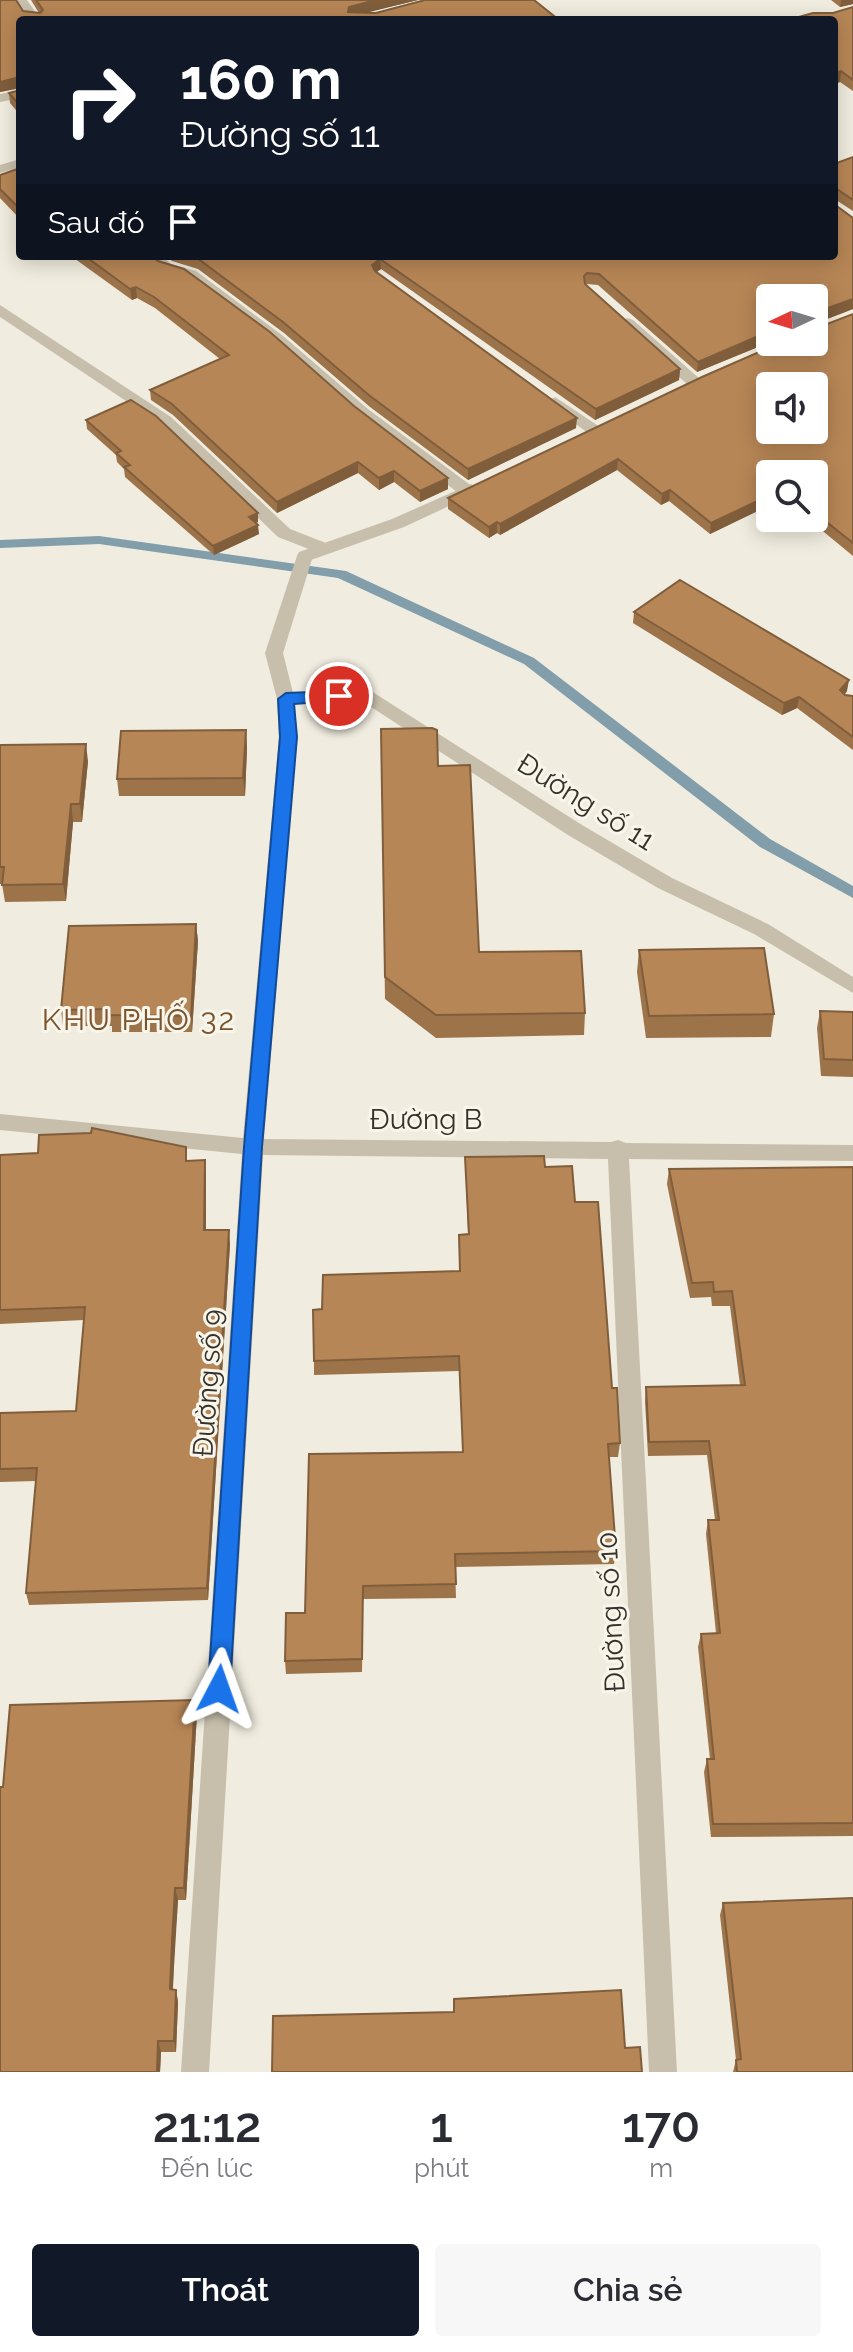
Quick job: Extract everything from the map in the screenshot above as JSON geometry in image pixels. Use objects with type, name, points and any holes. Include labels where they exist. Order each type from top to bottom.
[{"type":"street","points":[[0,310],[165,420],[284,533],[325,549],[398,523],[474,488],[362,412],[277,338],[191,274],[166,267],[158,260]]},
{"type":"street","points":[[614,311],[694,382]]},
{"type":"street","points":[[544,394],[594,430]]},
{"type":"street","name":"Đường số 9","points":[[195,2072],[253,1147],[288,737],[286,699],[274,653],[305,556],[325,549]]},
{"type":"street","name":"Đường số 11","points":[[286,699],[365,695],[575,830],[665,883],[761,929],[853,986]]},
{"type":"street","name":"Đường B","points":[[0,1122],[253,1147],[618,1148],[853,1153]]},
{"type":"street","name":"Đường số 10","points":[[618,1148],[663,2072]]},
{"type":"building","points":[[0,0],[16,0],[23,11],[40,13],[43,10],[36,0],[376,0],[349,7],[348,12],[376,13],[425,0],[534,0],[554,16],[16,16],[16,78],[0,82]]},
{"type":"building","points":[[853,7],[853,80],[838,72],[838,16],[802,16],[833,13]]},
{"type":"building","points":[[853,157],[853,200],[838,190],[838,163]]},
{"type":"building","points":[[16,169],[16,205],[0,189],[0,175]]},
{"type":"building","points":[[838,207],[853,218],[853,299],[828,308],[828,284],[756,284],[756,337],[698,362],[599,274],[587,273],[584,276],[585,284],[680,369],[596,409],[381,260],[838,260]]},
{"type":"building","points":[[90,260],[157,260],[184,269],[270,332],[354,406],[448,478],[420,491],[394,471],[379,478],[358,462],[277,502],[172,404],[150,390],[229,355],[154,297],[136,287],[130,289]]},
{"type":"building","points":[[200,260],[379,260],[372,265],[375,271],[577,418],[468,469],[370,396],[283,322]]},
{"type":"building","points":[[853,314],[853,543],[828,523],[828,460],[756,460],[756,502],[711,523],[670,490],[662,494],[618,459],[500,524],[497,522],[489,527],[448,498],[756,353],[756,356],[828,356],[828,324]]},
{"type":"building","points":[[131,400],[156,416],[258,513],[249,517],[258,525],[213,546],[124,467],[130,465],[116,453],[121,451],[86,420]]},
{"type":"building","points":[[680,580],[849,680],[840,690],[845,695],[853,696],[853,737],[799,697],[784,703],[634,612]]},
{"type":"building","points":[[381,729],[437,730],[438,766],[470,765],[479,952],[581,951],[585,1013],[436,1015],[385,977]]},
{"type":"building","points":[[246,730],[243,778],[117,779],[121,731]]},
{"type":"building","points":[[86,744],[80,804],[71,804],[63,884],[2,885],[0,745]]},
{"type":"building","points":[[196,924],[191,1016],[110,1015],[110,1009],[61,1010],[69,926]]},
{"type":"building","points":[[764,948],[774,1014],[649,1016],[639,950]]},
{"type":"building","points":[[820,1011],[853,1012],[853,1060],[824,1059]]},
{"type":"building","points":[[92,1128],[186,1147],[186,1161],[205,1160],[204,1230],[229,1230],[207,1588],[26,1593],[37,1468],[0,1469],[0,1413],[76,1411],[85,1307],[0,1310],[0,1155],[38,1153],[39,1135],[91,1133]]},
{"type":"building","points":[[544,1156],[545,1167],[572,1166],[575,1202],[598,1202],[612,1388],[617,1388],[620,1443],[608,1444],[616,1551],[455,1554],[456,1584],[363,1586],[362,1659],[285,1661],[286,1613],[305,1613],[309,1454],[463,1452],[459,1356],[314,1361],[313,1310],[322,1309],[323,1275],[460,1271],[459,1235],[469,1234],[465,1157]]},
{"type":"building","points":[[853,1167],[853,1823],[713,1824],[707,1759],[714,1759],[701,1634],[720,1633],[708,1520],[719,1520],[709,1441],[649,1442],[646,1387],[745,1385],[732,1291],[714,1292],[713,1282],[692,1283],[669,1169]]},
{"type":"building","points":[[195,1700],[184,1888],[175,1888],[170,1989],[176,1990],[174,2041],[158,2041],[157,2072],[0,2072],[0,1787],[3,1787],[10,1705]]},
{"type":"building","points":[[853,1898],[853,2072],[737,2072],[736,2060],[741,2059],[723,1903]]},
{"type":"building","points":[[621,1990],[625,2048],[640,2047],[642,2072],[272,2072],[273,2016],[454,2012],[454,1999]]},
{"type":"waterway","points":[[0,544],[99,540],[341,574],[529,661],[765,843],[853,893]]},
{"type":"district","name":"KHU PHỐ 32","points":[[139,1019]]},
{"type":"route","points":[[219,1689],[253,1147],[288,737],[286,699],[339,696]]}]
